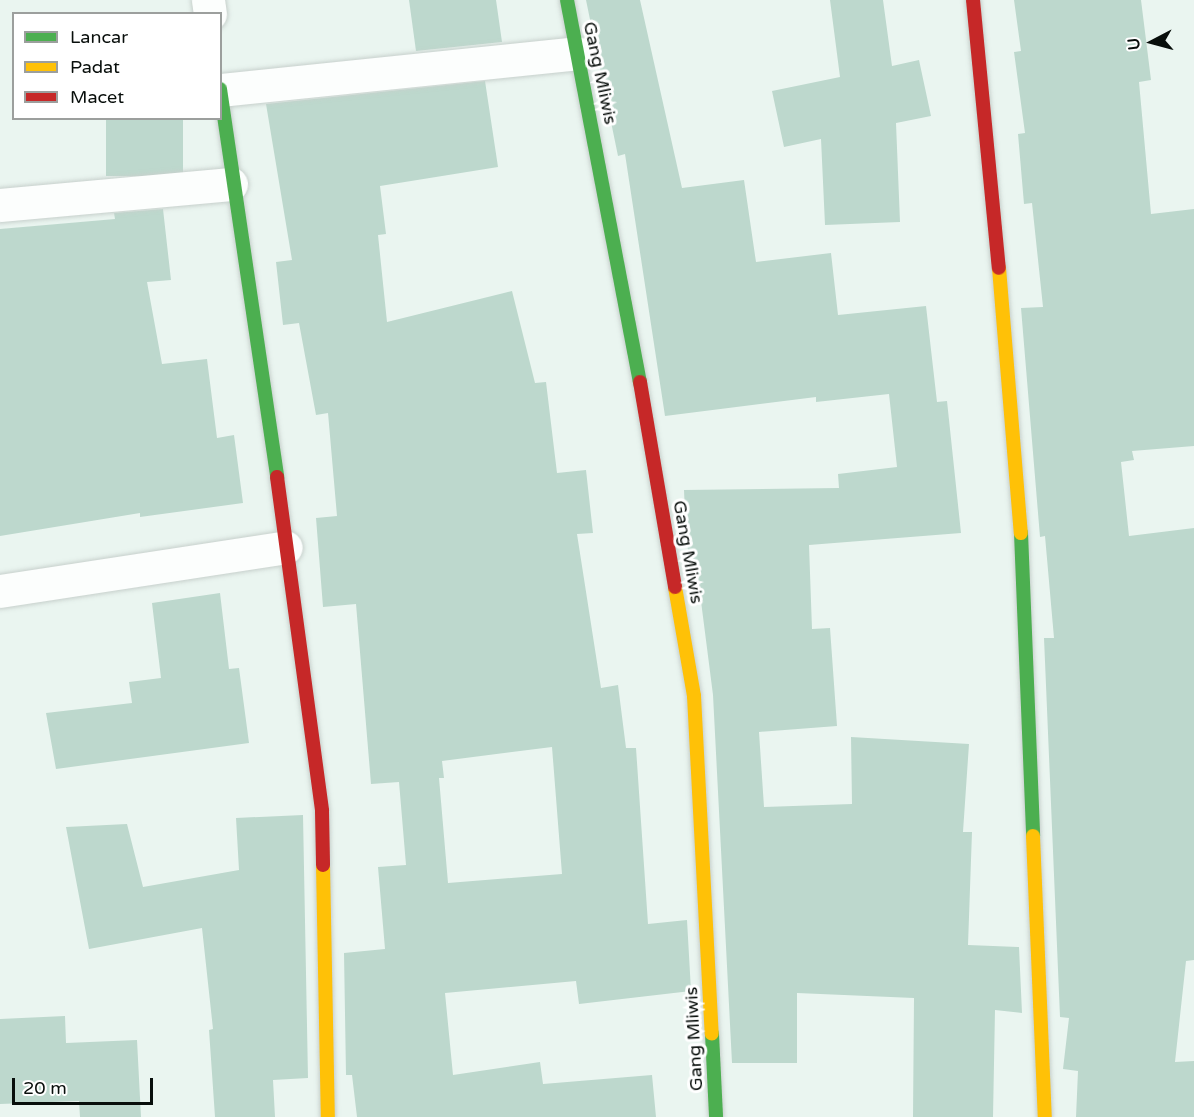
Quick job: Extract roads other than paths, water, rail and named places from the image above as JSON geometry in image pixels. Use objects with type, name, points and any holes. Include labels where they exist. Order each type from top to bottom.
[{"type":"street","name":"Gang Mliwis","points":[[567,0],[613,225],[694,696],[716,1117]]},
{"type":"street","points":[[973,0],[1018,469],[1046,1117]]},
{"type":"street","points":[[222,90],[578,53]]},
{"type":"street","points":[[222,99],[231,184],[258,341],[321,811],[328,1117]]},
{"type":"street","points":[[0,205],[231,184]]},
{"type":"street","points":[[0,591],[286,547]]}]
